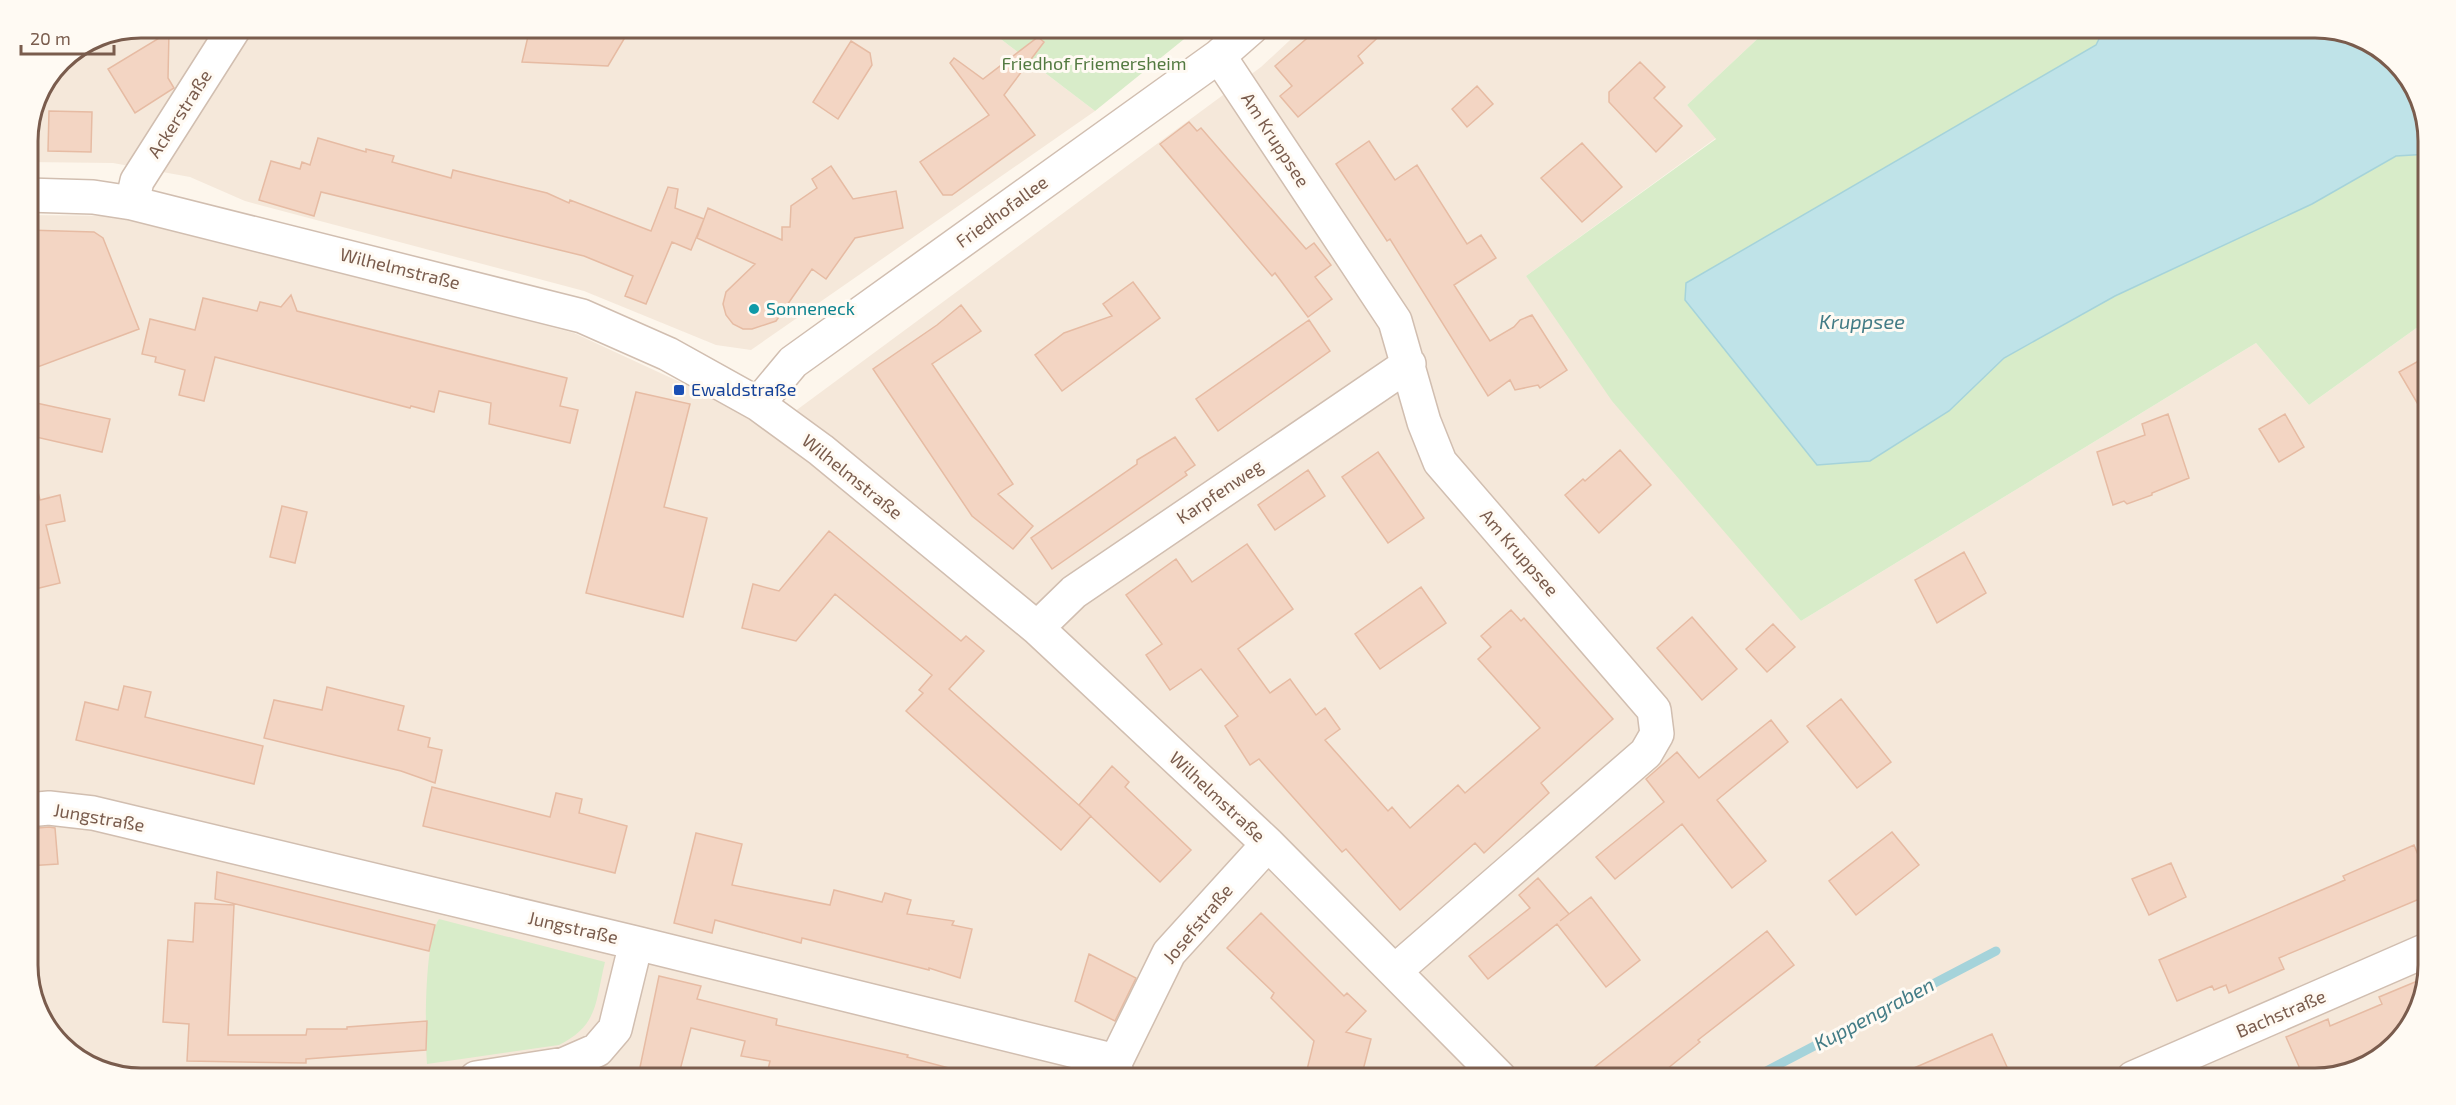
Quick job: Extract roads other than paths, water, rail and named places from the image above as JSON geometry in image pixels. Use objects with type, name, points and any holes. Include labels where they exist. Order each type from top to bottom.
[{"type":"street","name":"Ackerstraße","points":[[132,203],[137,181],[228,38]]},
{"type":"street","name":"Friedhofallee","points":[[758,404],[793,362],[1220,56],[1240,38]]},
{"type":"street","name":"Am Kruppsee","points":[[1220,56],[1395,321],[1424,422],[1440,462],[1654,710],[1657,734],[1646,753],[1395,971]]},
{"type":"street","name":"Wilhelmstraße","points":[[38,195],[93,197],[132,203],[582,316],[668,354],[758,404],[820,450],[1037,628],[1268,844],[1490,1068]]},
{"type":"street","name":"Karpfenweg","points":[[1037,628],[1074,592],[1409,364]]},
{"type":"street","name":"Jungstraße","points":[[38,809],[93,813],[636,942],[1108,1068]]},
{"type":"street","name":"Josefstraße","points":[[1117,1068],[1169,953],[1268,844]]},
{"type":"street","points":[[540,1068],[565,1064],[597,1050],[615,1029],[636,942]]},
{"type":"street","name":"Bachstraße","points":[[2156,1068],[2418,954]]},
{"type":"water","name":"Kruppsee","points":[[2100,38],[2316,38],[2336,39],[2355,45],[2383,63],[2401,83],[2408,95],[2417,120],[2418,155],[2396,156],[2312,204],[2115,296],[2004,358],[1949,411],[1870,461],[1817,465],[1685,300],[1686,283],[2096,45]]},
{"type":"waterway","name":"Kuppengraben","points":[[1772,1068],[1996,951]]},
{"type":"place","name":"Sonneneck","points":[[754,309]]},
{"type":"place","name":"Ewaldstraße","points":[[679,390]]},
{"type":"park label","name":"Friedhof Friemersheim","points":[[1094,64]]}]
